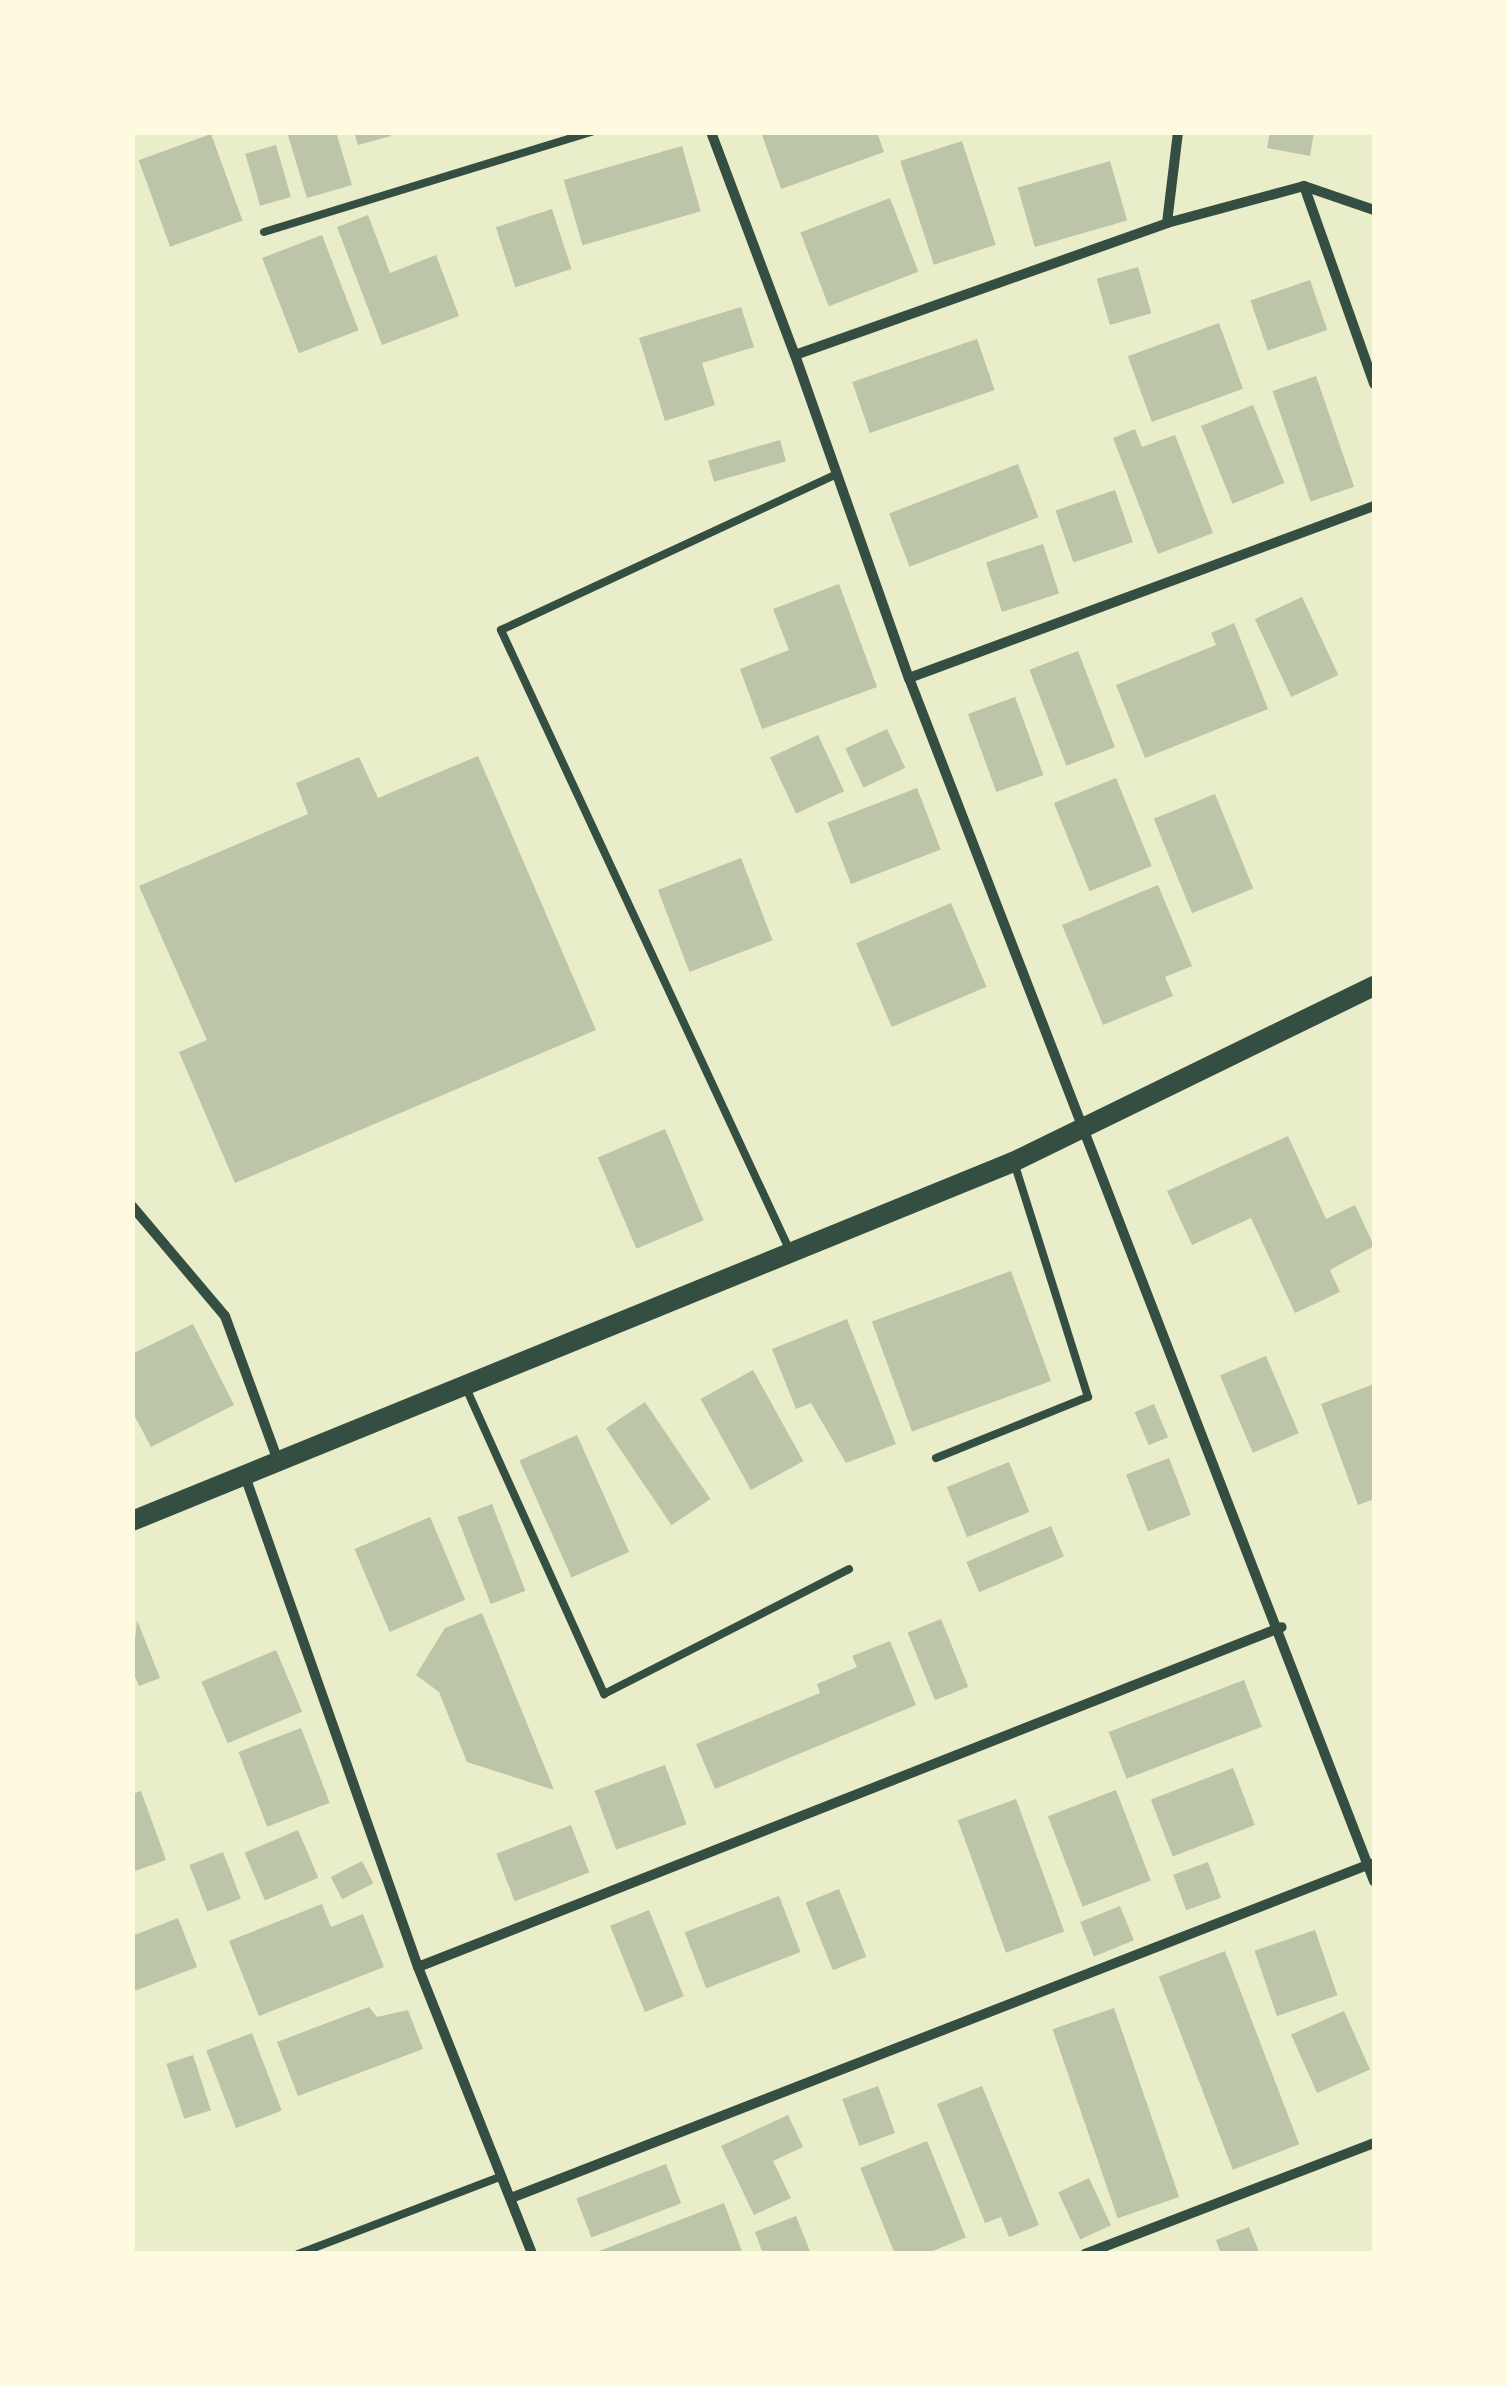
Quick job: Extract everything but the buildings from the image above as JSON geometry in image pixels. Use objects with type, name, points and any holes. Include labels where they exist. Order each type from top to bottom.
[{"type":"main road","points":[[132,1522],[277,1458],[466,1388],[1013,1162],[1085,1120],[1374,986]]},
{"type":"street","points":[[711,132],[909,678],[1282,1627],[1374,1881]]},
{"type":"street","points":[[1166,223],[1178,132]]},
{"type":"street","points":[[795,356],[1166,223],[1304,186],[1374,210]]},
{"type":"street","points":[[1304,186],[1374,384]]},
{"type":"street","points":[[909,678],[1374,506]]},
{"type":"street","points":[[132,1206],[225,1316],[277,1458]]},
{"type":"street","points":[[245,1475],[418,1967],[532,2254]]},
{"type":"street","points":[[418,1967],[1282,1627]]},
{"type":"street","points":[[511,2198],[1370,1864]]},
{"type":"street","points":[[1084,2254],[1374,2143]]},
{"type":"lane","points":[[264,232],[591,132]]},
{"type":"lane","points":[[791,1254],[501,630],[836,474]]},
{"type":"lane","points":[[936,1458],[1088,1397],[1013,1162]]},
{"type":"lane","points":[[466,1388],[604,1694],[849,1569]]},
{"type":"lane","points":[[298,2254],[502,2176]]}]
